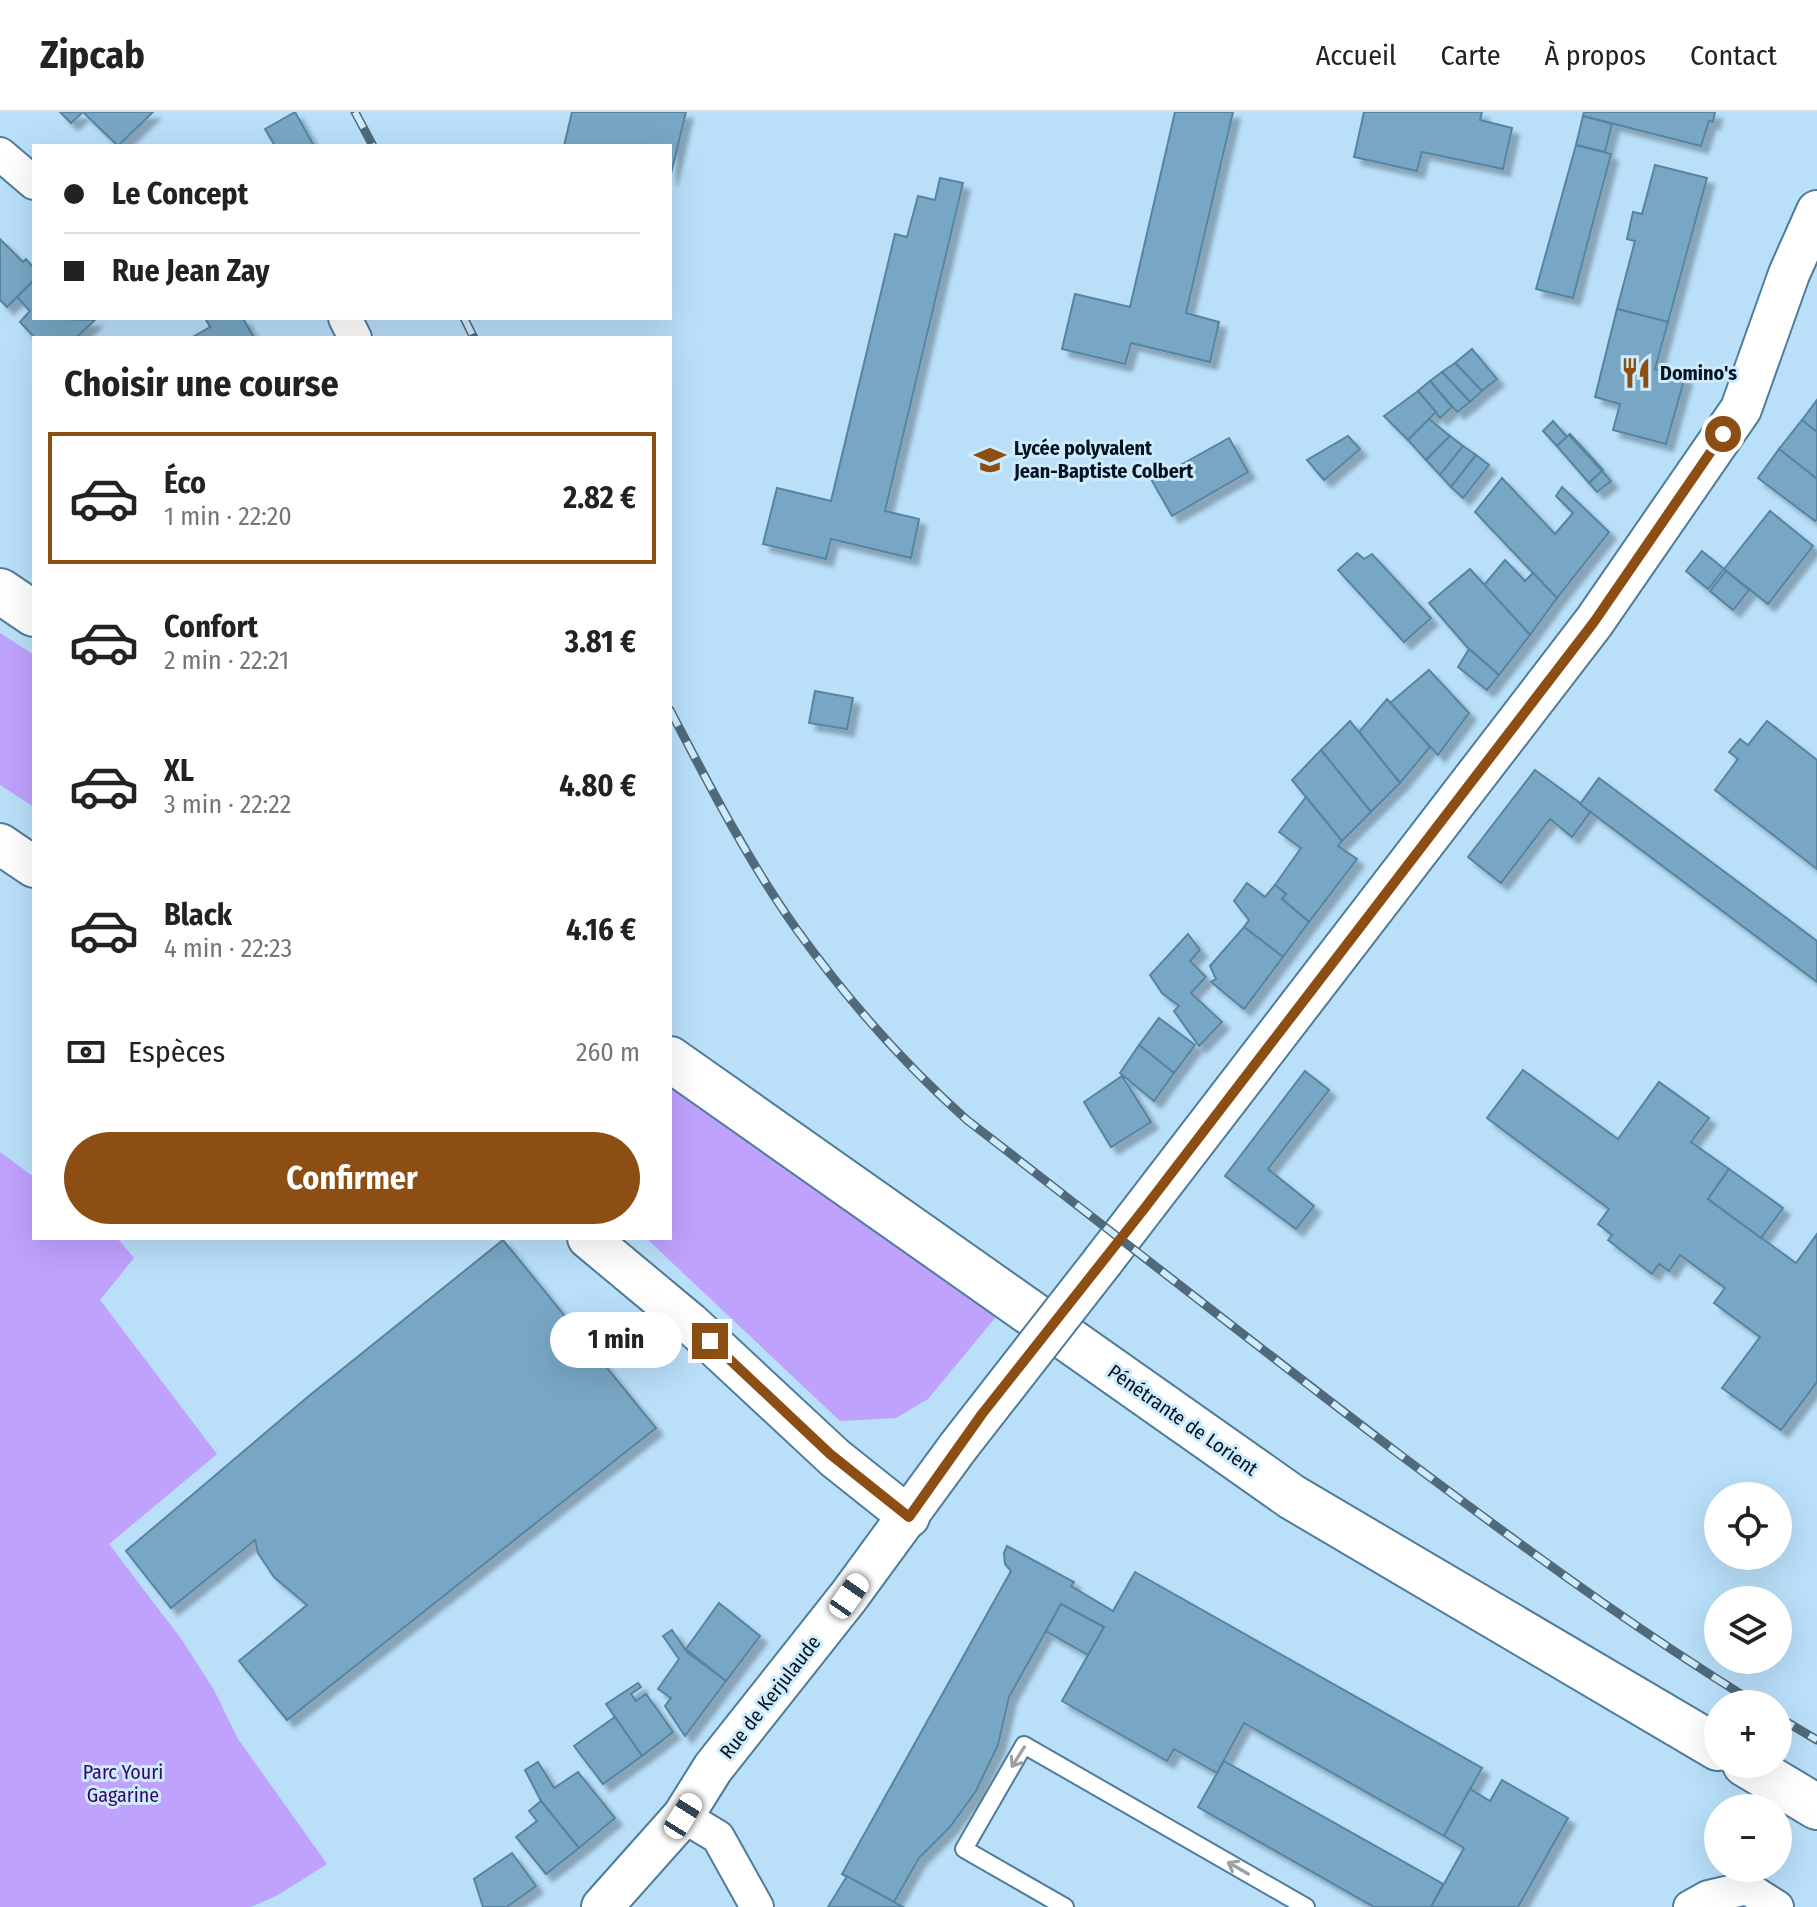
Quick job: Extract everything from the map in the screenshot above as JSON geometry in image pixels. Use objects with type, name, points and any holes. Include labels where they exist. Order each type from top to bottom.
[{"type":"main road","points":[[0,591],[32,613]]},
{"type":"main road","name":"Pénétrante de Lorient","points":[[672,1060],[1292,1497],[1704,1740]]},
{"type":"main road","points":[[1768,1778],[1817,1807]]},
{"type":"street","points":[[0,154],[32,181]]},
{"type":"street","name":"Rue de Kerjulaude","points":[[602,1907],[683,1816],[713,1768],[909,1517],[958,1447],[1594,622],[1741,409],[1803,266],[1817,211]]},
{"type":"street","points":[[0,844],[32,866]]},
{"type":"street","points":[[590,1240],[690,1323],[830,1454],[909,1517]]},
{"type":"street","points":[[683,1816],[718,1837],[756,1904]]},
{"type":"street","points":[[1690,1907],[1708,1897],[1747,1888],[1777,1907]]},
{"type":"lane","points":[[1065,1907],[964,1849],[1024,1745],[1306,1907]]},
{"type":"green space","points":[[0,633],[32,654],[32,806],[0,785]]},
{"type":"green space","points":[[672,1079],[1004,1307],[928,1399],[896,1418],[840,1421],[648,1240],[672,1240]]},
{"type":"green space","name":"Parc Youri Gagarine","points":[[0,1152],[32,1176],[32,1240],[119,1240],[134,1258],[100,1300],[217,1454],[109,1544],[182,1640],[214,1690],[238,1739],[327,1864],[278,1895],[251,1907],[0,1907]]},
{"type":"building","points":[[60,112],[83,112],[71,123]]},
{"type":"building","points":[[83,112],[153,112],[120,144],[116,144]]},
{"type":"building","points":[[295,112],[313,144],[274,144],[265,129]]},
{"type":"building","points":[[572,112],[686,112],[672,170],[672,144],[564,144]]},
{"type":"building","points":[[1175,112],[1233,112],[1186,313],[1219,322],[1210,362],[1131,343],[1125,364],[1062,349],[1075,294],[1130,307]]},
{"type":"building","points":[[1364,112],[1482,112],[1480,120],[1512,128],[1503,169],[1422,152],[1417,171],[1354,157]]},
{"type":"building","points":[[1584,112],[1715,112],[1701,146],[1583,116]]},
{"type":"building","points":[[1583,116],[1612,124],[1605,152],[1576,145]]},
{"type":"building","points":[[1576,145],[1611,154],[1573,298],[1536,289]]},
{"type":"building","points":[[1655,165],[1707,178],[1668,322],[1617,309],[1635,241],[1627,239],[1633,212],[1642,214]]},
{"type":"building","points":[[940,178],[963,183],[885,511],[919,519],[911,558],[831,539],[826,559],[763,544],[777,488],[831,501],[895,234],[907,237],[918,196],[935,200]]},
{"type":"building","points":[[0,239],[23,262],[26,259],[32,266],[32,282],[7,307],[0,300]]},
{"type":"building","points":[[32,282],[32,320],[95,320],[78,336],[33,336],[20,322],[30,311],[17,297]]},
{"type":"building","name":"Domino's","points":[[1617,309],[1668,322],[1655,369],[1685,377],[1666,444],[1613,430],[1620,404],[1595,397]]},
{"type":"building","points":[[206,320],[244,320],[253,336],[194,336],[210,327]]},
{"type":"building","points":[[1472,349],[1497,379],[1482,391],[1455,363]]},
{"type":"building","points":[[1455,363],[1482,391],[1470,402],[1442,372]]},
{"type":"building","points":[[1442,372],[1470,402],[1457,412],[1430,381]]},
{"type":"building","points":[[1430,381],[1452,407],[1440,418],[1418,391]]},
{"type":"building","points":[[1418,391],[1436,412],[1408,440],[1384,416]]},
{"type":"building","points":[[1817,400],[1817,432],[1802,420]]},
{"type":"building","points":[[1429,419],[1450,436],[1426,460],[1408,440]]},
{"type":"building","points":[[1802,420],[1817,432],[1817,479],[1779,449]]},
{"type":"building","points":[[1553,421],[1567,437],[1557,446],[1543,431]]},
{"type":"building","points":[[1569,435],[1603,470],[1602,471]]},
{"type":"building","points":[[1569,435],[1602,471],[1589,483],[1557,446]]},
{"type":"building","points":[[1348,436],[1360,449],[1324,480],[1307,460]]},
{"type":"building","points":[[1450,436],[1463,446],[1440,475],[1426,460]]},
{"type":"building","points":[[1229,438],[1248,472],[1172,516],[1152,481]]},
{"type":"building","points":[[1463,446],[1476,455],[1451,487],[1440,475]]},
{"type":"building","points":[[1779,449],[1817,479],[1815,521],[1758,478]]},
{"type":"building","points":[[1476,455],[1489,465],[1463,498],[1451,487]]},
{"type":"building","points":[[1602,471],[1611,481],[1597,492],[1589,483]]},
{"type":"building","points":[[1502,478],[1555,534],[1573,513],[1556,496],[1562,487],[1609,532],[1557,598],[1475,512]]},
{"type":"building","points":[[1770,511],[1813,546],[1768,604],[1724,569]]},
{"type":"building","points":[[1702,551],[1724,569],[1708,589],[1686,571]]},
{"type":"building","points":[[1357,553],[1364,559],[1372,554],[1431,618],[1404,642],[1338,570]]},
{"type":"building","points":[[1505,560],[1525,581],[1533,573],[1557,598],[1530,635],[1484,585]]},
{"type":"building","points":[[1470,569],[1530,635],[1499,675],[1467,647],[1429,603]]},
{"type":"building","points":[[1726,571],[1749,590],[1733,610],[1710,591]]},
{"type":"building","points":[[1469,649],[1499,675],[1487,690],[1458,667]]},
{"type":"building","points":[[1429,670],[1469,713],[1438,755],[1390,703]]},
{"type":"building","points":[[815,691],[853,698],[847,729],[809,723]]},
{"type":"building","points":[[1387,699],[1430,747],[1400,783],[1359,732]]},
{"type":"building","points":[[1350,721],[1400,783],[1371,812],[1321,750]]},
{"type":"building","points":[[1767,721],[1817,760],[1817,869],[1715,790],[1738,759],[1729,752],[1740,739],[1748,745]]},
{"type":"building","points":[[1321,750],[1371,812],[1342,841],[1292,780]]},
{"type":"building","points":[[1535,770],[1591,811],[1572,837],[1550,819],[1501,883],[1468,857]]},
{"type":"building","points":[[1599,778],[1817,941],[1817,982],[1580,804]]},
{"type":"building","points":[[1306,797],[1342,841],[1338,846],[1357,859],[1309,922],[1282,899],[1286,894],[1275,885],[1301,848],[1279,832]]},
{"type":"building","points":[[1247,883],[1265,897],[1275,885],[1286,894],[1282,899],[1309,922],[1283,957],[1244,927],[1249,920],[1234,901]]},
{"type":"building","points":[[1244,927],[1283,957],[1244,1009],[1211,982],[1216,979],[1210,966]]},
{"type":"building","points":[[1188,934],[1200,950],[1190,961],[1206,977],[1191,993],[1222,1022],[1199,1046],[1174,1011],[1179,1006],[1162,993],[1150,975]]},
{"type":"building","points":[[1159,1018],[1195,1045],[1174,1073],[1139,1045]]},
{"type":"building","points":[[1139,1045],[1174,1073],[1154,1101],[1120,1073]]},
{"type":"building","points":[[1523,1070],[1618,1139],[1659,1082],[1709,1118],[1691,1142],[1729,1169],[1708,1199],[1796,1263],[1817,1234],[1817,1382],[1781,1430],[1722,1388],[1760,1337],[1714,1303],[1725,1288],[1680,1255],[1669,1271],[1659,1264],[1652,1274],[1608,1240],[1612,1235],[1598,1224],[1609,1209],[1487,1118]]},
{"type":"building","points":[[1305,1071],[1329,1090],[1268,1169],[1314,1206],[1296,1229],[1225,1176]]},
{"type":"building","points":[[1122,1076],[1151,1122],[1111,1147],[1084,1102]]},
{"type":"building","points":[[1729,1169],[1783,1208],[1761,1238],[1708,1199]]},
{"type":"building","points":[[503,1240],[656,1428],[287,1720],[239,1661],[307,1605],[274,1577],[258,1553],[255,1540],[171,1608],[126,1551],[310,1395]]},
{"type":"building","points":[[1007,1546],[1074,1582],[1071,1586],[1113,1611],[1135,1572],[1482,1768],[1444,1836],[1244,1723],[1217,1773],[1174,1749],[1167,1761],[1062,1701],[1104,1627],[1061,1604],[1009,1697],[998,1745],[976,1791],[950,1827],[919,1858],[894,1902],[842,1874],[1011,1571],[1005,1564]]},
{"type":"building","points":[[719,1603],[760,1636],[726,1681],[686,1649]]},
{"type":"building","points":[[1061,1604],[1104,1627],[1088,1655],[1046,1631]]},
{"type":"building","points":[[672,1630],[687,1652],[726,1681],[685,1736],[665,1706],[671,1698],[658,1689],[679,1659],[663,1636]]},
{"type":"building","points":[[638,1683],[641,1687],[631,1694],[636,1701],[646,1694],[673,1732],[642,1756],[606,1704]]},
{"type":"building","points":[[615,1717],[642,1756],[603,1784],[574,1746]]},
{"type":"building","points":[[1224,1761],[1443,1884],[1431,1907],[1374,1907],[1198,1807]]},
{"type":"building","points":[[538,1762],[554,1788],[578,1772],[615,1818],[579,1848],[541,1801],[525,1770]]},
{"type":"building","points":[[1502,1780],[1568,1818],[1518,1907],[1431,1907],[1464,1848],[1444,1836],[1470,1789],[1490,1801]]},
{"type":"building","points":[[541,1801],[579,1848],[546,1874],[516,1837],[537,1821],[529,1811]]},
{"type":"building","points":[[512,1853],[536,1886],[507,1907],[483,1907],[474,1879]]},
{"type":"building","points":[[847,1876],[894,1902],[903,1907],[828,1907]]},
{"type":"railway","points":[[355,112],[372,144]]},
{"type":"railway","points":[[465,320],[473,336]]},
{"type":"railway","points":[[672,714],[746,850],[797,930],[877,1030],[967,1120],[1486,1519],[1735,1690]]},
{"type":"railway","points":[[1792,1725],[1817,1740]]},
{"type":"place","name":"Domino's","points":[[1636,373]]},
{"type":"place","name":"Lycée polyvalent Jean-Baptiste Colbert","points":[[990,460]]},
{"type":"route","points":[[710,1341],[830,1454],[909,1517],[982,1414],[1144,1209],[1594,622],[1723,434]]}]
